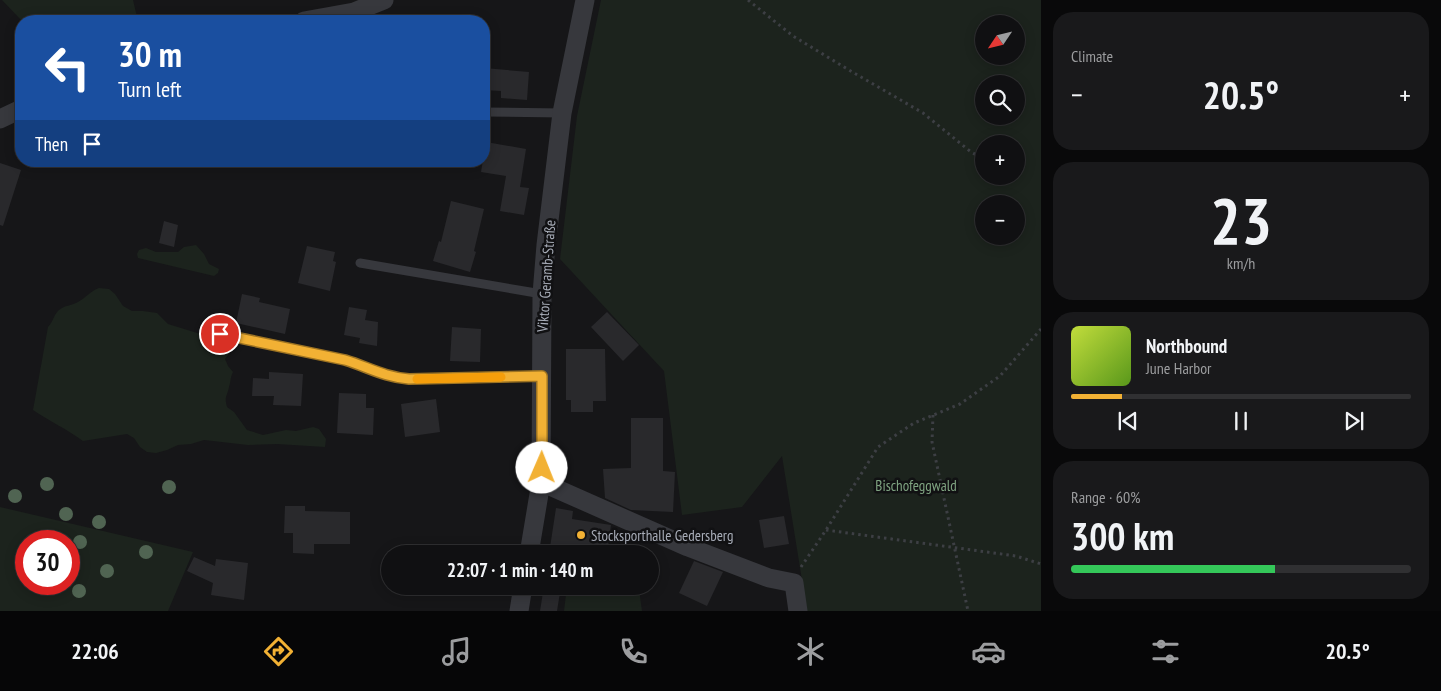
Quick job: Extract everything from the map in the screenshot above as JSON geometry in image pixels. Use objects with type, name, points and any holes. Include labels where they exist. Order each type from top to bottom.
[{"type":"street","points":[[337,15],[354,12],[384,0]]},
{"type":"street","name":"Viktor Geramb-Straße","points":[[530,545],[541,482],[542,294],[562,113],[584,0]]},
{"type":"street","points":[[0,119],[15,112]]},
{"type":"street","points":[[541,482],[688,548],[769,578],[794,583],[798,611]]},
{"type":"street","points":[[519,611],[522,595]]},
{"type":"lane","points":[[490,112],[562,113]]},
{"type":"lane","points":[[360,263],[542,294]]},
{"type":"lane","points":[[220,334],[345,360],[363,365],[393,378],[542,376]]},
{"type":"path","points":[[748,0],[792,36],[923,113],[975,154]]},
{"type":"path","points":[[794,583],[800,568],[878,447],[914,423],[960,404],[1000,376],[1041,329]]},
{"type":"path","points":[[933,415],[932,442],[968,611]]},
{"type":"path","points":[[826,530],[1016,556],[1041,564]]},
{"type":"green space","points":[[2,0],[133,0],[137,15],[16,15]]},
{"type":"green space","name":"Bischofeggwald","points":[[601,0],[1041,0],[1041,611],[807,611],[782,456],[742,507],[682,515],[664,371],[560,259],[577,116]]},
{"type":"green space","points":[[196,245],[204,254],[209,264],[219,269],[218,273],[214,276],[138,258],[137,254],[139,250],[146,248],[156,252],[178,252],[184,247]]},
{"type":"green space","points":[[99,288],[109,289],[123,306],[132,311],[157,313],[168,324],[220,340],[232,349],[225,359],[233,372],[226,403],[227,407],[234,412],[247,430],[263,435],[313,427],[319,429],[326,439],[325,447],[277,444],[248,445],[204,440],[178,445],[156,453],[147,452],[140,447],[134,438],[127,434],[83,441],[33,410],[48,327],[59,310],[78,302]]},
{"type":"green space","points":[[0,507],[193,552],[168,611],[0,611]]},
{"type":"green space","points":[[566,595],[640,595],[642,611],[564,611]]},
{"type":"building","points":[[490,69],[529,72],[527,100],[501,98],[501,91],[490,90]]},
{"type":"building","points":[[490,143],[526,149],[520,187],[529,188],[524,215],[500,211],[506,176],[481,172],[482,167],[490,167]]},
{"type":"building","points":[[0,163],[21,170],[3,226],[0,225]]},
{"type":"building","points":[[451,201],[484,209],[474,251],[476,252],[470,272],[433,261],[439,241],[441,242]]},
{"type":"building","points":[[164,221],[178,225],[174,247],[159,243]]},
{"type":"building","points":[[307,246],[335,252],[333,261],[336,262],[330,291],[298,283]]},
{"type":"building","points":[[242,294],[260,298],[259,302],[290,309],[285,334],[236,323]]},
{"type":"building","points":[[349,307],[367,310],[365,320],[378,322],[377,346],[359,343],[360,338],[344,335]]},
{"type":"building","points":[[607,312],[639,345],[623,361],[591,327]]},
{"type":"building","points":[[452,327],[481,329],[480,362],[450,361]]},
{"type":"building","points":[[566,349],[605,349],[606,401],[593,401],[593,412],[571,412],[571,400],[566,400]]},
{"type":"building","points":[[269,372],[303,374],[301,406],[273,405],[274,396],[252,396],[253,378],[269,379]]},
{"type":"building","points":[[339,393],[366,394],[366,408],[374,408],[373,435],[337,433]]},
{"type":"building","points":[[436,399],[440,432],[405,437],[401,404]]},
{"type":"building","points":[[631,418],[663,418],[663,471],[675,472],[673,512],[631,510],[605,498],[603,469],[631,468]]},
{"type":"building","points":[[285,506],[305,506],[305,511],[350,512],[350,544],[314,544],[314,554],[293,553],[293,533],[284,533]]},
{"type":"building","name":"Stocksporthalle Gedersberg","points":[[556,508],[573,511],[572,519],[611,525],[608,545],[550,545]]},
{"type":"building","points":[[784,516],[789,544],[764,548],[759,520]]},
{"type":"building","points":[[194,557],[215,566],[216,559],[248,563],[244,600],[211,595],[213,583],[187,571]]},
{"type":"building","points":[[694,561],[723,572],[707,606],[679,593]]},
{"type":"building","points":[[543,595],[560,595],[557,611],[540,611]]},
{"type":"slow traffic","points":[[417,379],[501,377]]},
{"type":"place","name":"Stocksporthalle Gedersberg","points":[[581,535]]},
{"type":"route","points":[[220,334],[345,360],[363,365],[393,378],[542,376],[542,468]]}]
